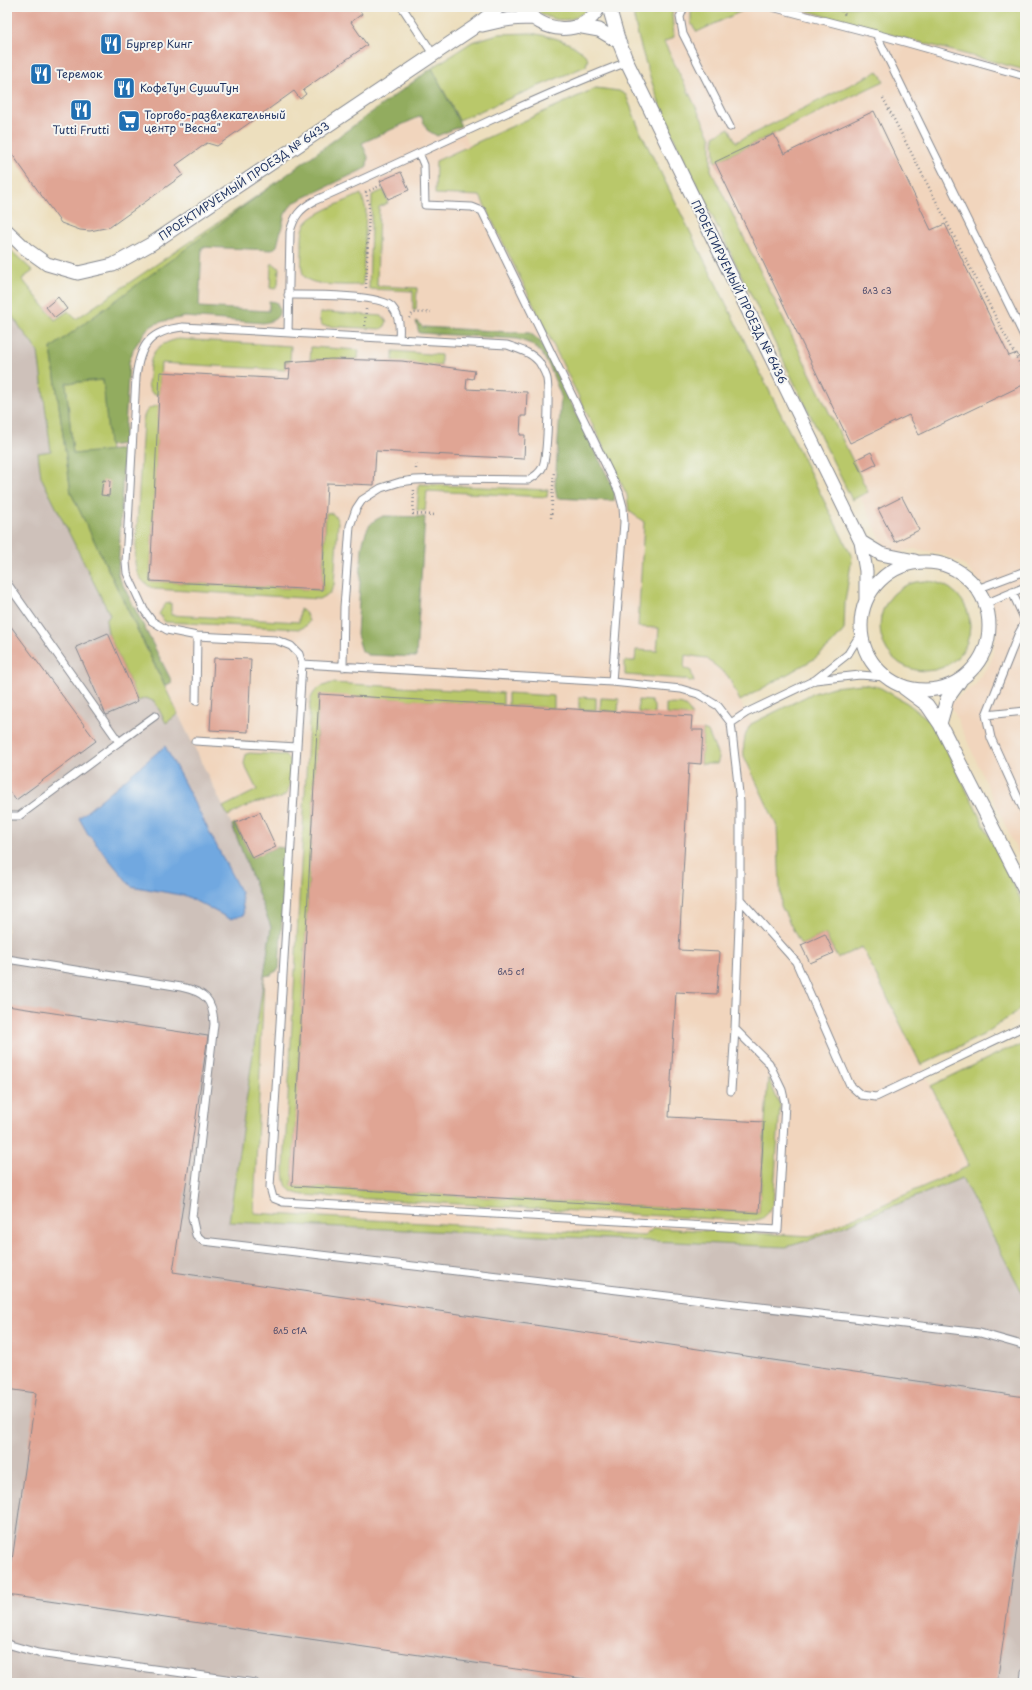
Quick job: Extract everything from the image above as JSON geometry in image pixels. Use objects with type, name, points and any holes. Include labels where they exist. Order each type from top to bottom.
[{"type":"street","points":[[473,28],[499,7]]},
{"type":"street","points":[[523,7],[532,18],[542,25],[565,29],[577,26],[589,19],[599,7]]},
{"type":"street","name":"ПРОЕКТИРУЕМЫЙ ПРОЕЗД № 6436","points":[[609,7],[619,42],[628,62],[860,542],[866,571],[866,600]]},
{"type":"street","points":[[473,28],[498,20],[532,18]]},
{"type":"street","points":[[577,26],[599,30],[619,42]]},
{"type":"street","name":"ПРОЕКТИРУЕМЫЙ ПРОЕЗД № 6433","points":[[7,231],[26,249],[47,264],[78,273],[113,265],[151,244],[473,28]]},
{"type":"street","points":[[860,542],[881,554],[918,562],[935,562],[951,567],[966,576],[977,589],[985,604],[989,620],[987,642],[983,653],[974,667],[962,679],[947,699],[940,724]]},
{"type":"street","points":[[918,562],[902,566],[887,574],[874,586],[866,600],[861,616],[861,633],[865,650],[870,659],[885,676],[928,706],[940,724],[1025,891]]},
{"type":"street","points":[[899,685],[915,690],[932,690],[947,686],[962,679]]},
{"type":"lane","points":[[402,7],[433,54]]},
{"type":"lane","points":[[684,7],[680,17],[683,34],[694,53],[730,127]]},
{"type":"lane","points":[[772,7],[876,34],[1025,76]]},
{"type":"lane","points":[[876,34],[1025,338]]},
{"type":"lane","points":[[288,333],[290,232],[292,222],[297,213],[314,201],[419,153],[594,75],[628,62]]},
{"type":"lane","points":[[419,153],[424,165],[425,205],[472,207],[482,211],[619,492],[623,507],[624,522],[612,682]]},
{"type":"lane","points":[[288,295],[366,298],[384,301],[392,306],[398,316],[400,330],[399,339]]},
{"type":"lane","points":[[342,667],[344,607],[350,526],[356,509],[362,500],[382,488],[400,482],[415,480],[528,480],[537,474],[543,467],[545,456],[548,390],[546,377],[539,362],[532,355],[521,349],[507,345],[183,327],[169,329],[157,334],[146,342],[141,352],[136,377],[127,573],[135,594],[152,621],[167,630],[197,636],[276,640],[291,646],[299,654],[302,664],[270,1187],[273,1198],[283,1202],[778,1230],[785,1103],[782,1090],[769,1063],[735,1029]]},
{"type":"lane","points":[[977,589],[1025,570]]},
{"type":"lane","points":[[7,583],[119,742]]},
{"type":"lane","points":[[985,604],[1025,587]]},
{"type":"lane","points":[[1012,592],[1025,621],[986,715],[991,738],[1025,813]]},
{"type":"lane","points":[[731,723],[746,713],[815,680],[848,654],[861,633]]},
{"type":"lane","points":[[196,701],[197,636]]},
{"type":"lane","points":[[302,664],[612,682],[681,689],[698,694],[718,706],[731,723],[740,802],[740,899],[731,1091]]},
{"type":"lane","points":[[815,680],[860,675],[885,676]]},
{"type":"lane","points":[[986,715],[1025,711]]},
{"type":"lane","points":[[7,816],[19,816],[155,716]]},
{"type":"lane","points":[[195,741],[297,747]]},
{"type":"lane","points":[[740,899],[796,962],[850,1085],[861,1095],[876,1097],[1025,1026]]},
{"type":"lane","points":[[7,959],[181,987],[196,990],[207,998],[214,1009],[214,1024],[192,1217],[193,1228],[196,1235],[202,1241],[980,1333],[1025,1347]]},
{"type":"lane","points":[[7,1644],[38,1653],[254,1683]]},
{"type":"lane","points":[[1024,1683],[1025,1673]]},
{"type":"path","points":[[883,98],[1025,374]]},
{"type":"path","points":[[365,337],[369,206],[366,192],[382,186]]},
{"type":"path","points":[[545,456],[555,456],[551,518]]},
{"type":"path","points":[[416,463],[413,514],[436,515]]},
{"type":"shaded area","points":[[664,7],[814,7],[1025,64],[1025,869],[950,703],[975,685],[991,661],[997,632],[994,608],[983,585],[963,564],[940,553],[913,549],[888,555],[650,58]]},
{"type":"shaded area","points":[[432,68],[746,713],[926,1074],[973,1173],[786,1247],[229,1222],[271,927],[232,825],[71,493],[51,348]]},
{"type":"shaded area","points":[[7,291],[51,348],[71,493],[232,825],[271,927],[229,1221],[786,1247],[810,1240],[962,1178],[1025,1298],[1025,1683],[7,1683]]},
{"type":"green space","points":[[534,7],[589,7],[576,17],[562,20],[547,16]]},
{"type":"green space","points":[[632,7],[674,7],[672,14],[674,37],[664,42],[711,138],[711,170],[868,492],[852,500],[668,126],[647,67],[638,37]]},
{"type":"green space","points":[[695,7],[732,7],[742,11],[697,32],[691,23],[691,12]]},
{"type":"green space","points":[[795,7],[1025,7],[1025,70],[855,25]]},
{"type":"green space","points":[[531,33],[555,38],[576,47],[588,58],[586,66],[459,120],[432,68],[472,42],[498,34]]},
{"type":"green space","points":[[432,68],[461,126],[437,136],[427,130],[421,116],[362,143],[368,157],[367,166],[364,169],[293,203],[285,214],[277,246],[272,250],[202,247],[199,307],[269,311],[269,301],[276,302],[279,314],[275,319],[263,323],[185,317],[164,321],[147,329],[134,348],[129,362],[124,444],[109,446],[103,380],[66,383],[73,454],[124,449],[118,575],[172,682],[165,686],[71,493],[51,348]]},
{"type":"green space","points":[[878,71],[884,81],[715,162],[714,136],[729,128],[736,142]]},
{"type":"green space","points":[[596,88],[619,91],[626,95],[640,131],[852,557],[845,602],[844,630],[831,645],[814,659],[740,701],[728,676],[706,658],[685,655],[684,668],[691,671],[694,682],[682,679],[625,675],[625,661],[635,661],[636,650],[657,651],[659,628],[638,627],[644,522],[629,511],[627,495],[480,196],[435,194],[436,161]]},
{"type":"green space","points":[[279,181],[51,348],[71,493],[178,714],[166,723],[155,702],[146,698],[138,701],[108,633],[106,621],[110,615],[41,477],[38,453],[51,451],[38,352],[7,309],[7,247],[33,271],[22,279],[55,320],[68,311],[76,319]]},
{"type":"green space","points":[[384,190],[388,203],[379,207],[377,286],[417,288],[416,310],[413,310],[413,291],[369,289],[372,195]]},
{"type":"green space","points":[[361,194],[366,209],[363,285],[331,285],[308,280],[304,276],[302,270],[302,233],[306,223],[314,216]]},
{"type":"green space","points":[[271,264],[274,264],[279,268],[278,285],[275,289],[270,288]]},
{"type":"green space","points":[[327,312],[382,316],[387,321],[385,326],[381,329],[321,325],[319,317],[321,313]]},
{"type":"green space","points":[[416,321],[423,327],[530,333],[540,341],[615,491],[614,501],[557,498],[555,486],[561,396],[550,368],[542,354],[531,344],[517,339],[419,333]]},
{"type":"green space","points":[[178,339],[291,346],[290,361],[285,362],[285,370],[161,363],[159,395],[153,394],[148,384],[152,356],[163,344]]},
{"type":"green space","points":[[311,347],[359,350],[358,359],[310,360]]},
{"type":"green space","points":[[393,351],[441,355],[441,366],[393,361]]},
{"type":"green space","points":[[103,380],[110,451],[73,454],[66,383]]},
{"type":"green space","points":[[159,405],[150,581],[322,590],[326,513],[330,513],[334,514],[338,522],[334,585],[330,593],[319,599],[154,589],[140,578],[135,562],[143,421],[148,410]]},
{"type":"green space","points":[[419,484],[548,490],[547,497],[427,491],[425,511],[417,510]]},
{"type":"green space","points":[[384,516],[425,517],[416,657],[368,655],[362,651],[357,635],[362,547],[368,528],[378,518]]},
{"type":"green space","points":[[925,581],[942,584],[957,594],[967,609],[970,626],[967,643],[957,658],[942,668],[925,671],[908,668],[893,658],[883,643],[880,626],[883,609],[893,594],[908,584]]},
{"type":"green space","points":[[171,603],[171,615],[299,622],[300,609],[305,612],[309,621],[306,626],[300,629],[165,622],[159,614],[165,604]]},
{"type":"green space","points":[[332,683],[503,693],[503,705],[319,695],[292,1186],[759,1213],[768,1078],[780,1105],[773,1204],[764,1217],[758,1220],[748,1221],[303,1195],[297,1194],[290,1190],[286,1184],[284,1169],[310,703],[314,692],[323,686]]},
{"type":"green space","points":[[862,684],[879,687],[907,703],[933,723],[1025,908],[1025,1006],[983,1035],[921,1065],[862,947],[838,958],[825,934],[801,945],[781,906],[777,826],[744,756],[744,740],[751,724],[811,694],[833,687]]},
{"type":"green space","points":[[508,693],[554,696],[554,708],[508,705]]},
{"type":"green space","points":[[579,697],[596,698],[596,710],[579,709]]},
{"type":"green space","points":[[601,698],[619,699],[618,712],[600,710]]},
{"type":"green space","points":[[638,700],[651,701],[654,706],[654,714],[638,712]]},
{"type":"green space","points":[[666,704],[678,704],[685,706],[690,711],[692,716],[666,714]]},
{"type":"green space","points":[[703,730],[708,732],[719,758],[717,764],[701,764]]},
{"type":"green space","points":[[246,754],[284,755],[288,758],[291,764],[287,794],[281,798],[253,803],[228,816],[223,807],[257,790],[244,764]]},
{"type":"green space","points":[[235,823],[252,858],[276,847],[284,848],[286,851],[279,969],[271,975],[264,976],[271,927],[232,825]]},
{"type":"green space","points":[[264,976],[254,1213],[644,1236],[654,1228],[813,1236],[969,1166],[931,1086],[1003,1051],[1025,1044],[1025,1298],[962,1178],[810,1240],[786,1247],[229,1222]]},
{"type":"water","points":[[165,746],[241,893],[244,915],[230,919],[186,896],[131,886],[88,834],[79,818]]},
{"type":"building","name":"Торгово-развлекательный центр \"Весна\"","points":[[7,7],[340,7],[342,9],[344,7],[358,7],[362,14],[351,22],[367,45],[303,90],[306,94],[300,99],[294,91],[217,146],[207,143],[176,165],[183,175],[110,227],[90,231],[80,230],[61,223],[7,147]]},
{"type":"building","points":[[874,111],[931,230],[945,224],[1009,356],[1017,353],[1025,370],[1025,384],[919,435],[909,415],[850,443],[715,162],[774,134],[784,154]]},
{"type":"building","points":[[401,172],[409,190],[388,199],[380,181]]},
{"type":"building","points":[[58,297],[67,309],[55,318],[46,307]]},
{"type":"building","points":[[331,359],[402,361],[475,371],[473,379],[467,378],[466,389],[527,392],[526,416],[521,416],[520,435],[525,435],[524,459],[376,451],[374,485],[327,483],[322,590],[150,581],[160,372],[289,379],[290,369],[285,370],[285,362]]},
{"type":"building","points":[[871,452],[877,464],[861,472],[855,460]]},
{"type":"building","points":[[103,480],[110,481],[109,496],[101,495]]},
{"type":"building","points":[[902,497],[919,530],[895,542],[878,509]]},
{"type":"building","points":[[7,621],[96,741],[16,800],[7,789]]},
{"type":"building","points":[[108,633],[138,701],[106,715],[76,647]]},
{"type":"building","points":[[214,658],[251,659],[248,732],[210,730]]},
{"type":"building","points":[[319,694],[692,716],[691,730],[703,730],[701,764],[689,763],[679,950],[720,952],[717,994],[676,992],[669,1117],[764,1122],[759,1213],[292,1186]]},
{"type":"building","points":[[260,812],[276,847],[252,858],[235,823]]},
{"type":"building","points":[[825,934],[834,953],[810,963],[801,945]]},
{"type":"building","points":[[7,1006],[208,1036],[173,1272],[1025,1397],[1025,1493],[997,1683],[612,1683],[7,1595],[36,1393],[7,1389]]},
{"type":"place","name":"Бургер Кинг","points":[[111,44]]},
{"type":"place","name":"Теремок","points":[[41,74]]},
{"type":"place","name":"КофеТун СушиТун","points":[[124,88]]},
{"type":"place","name":"Tutti Frutti","points":[[81,110]]},
{"type":"place","name":"Торгово-развлекательный центр \"Весна\"","points":[[129,121]]}]
